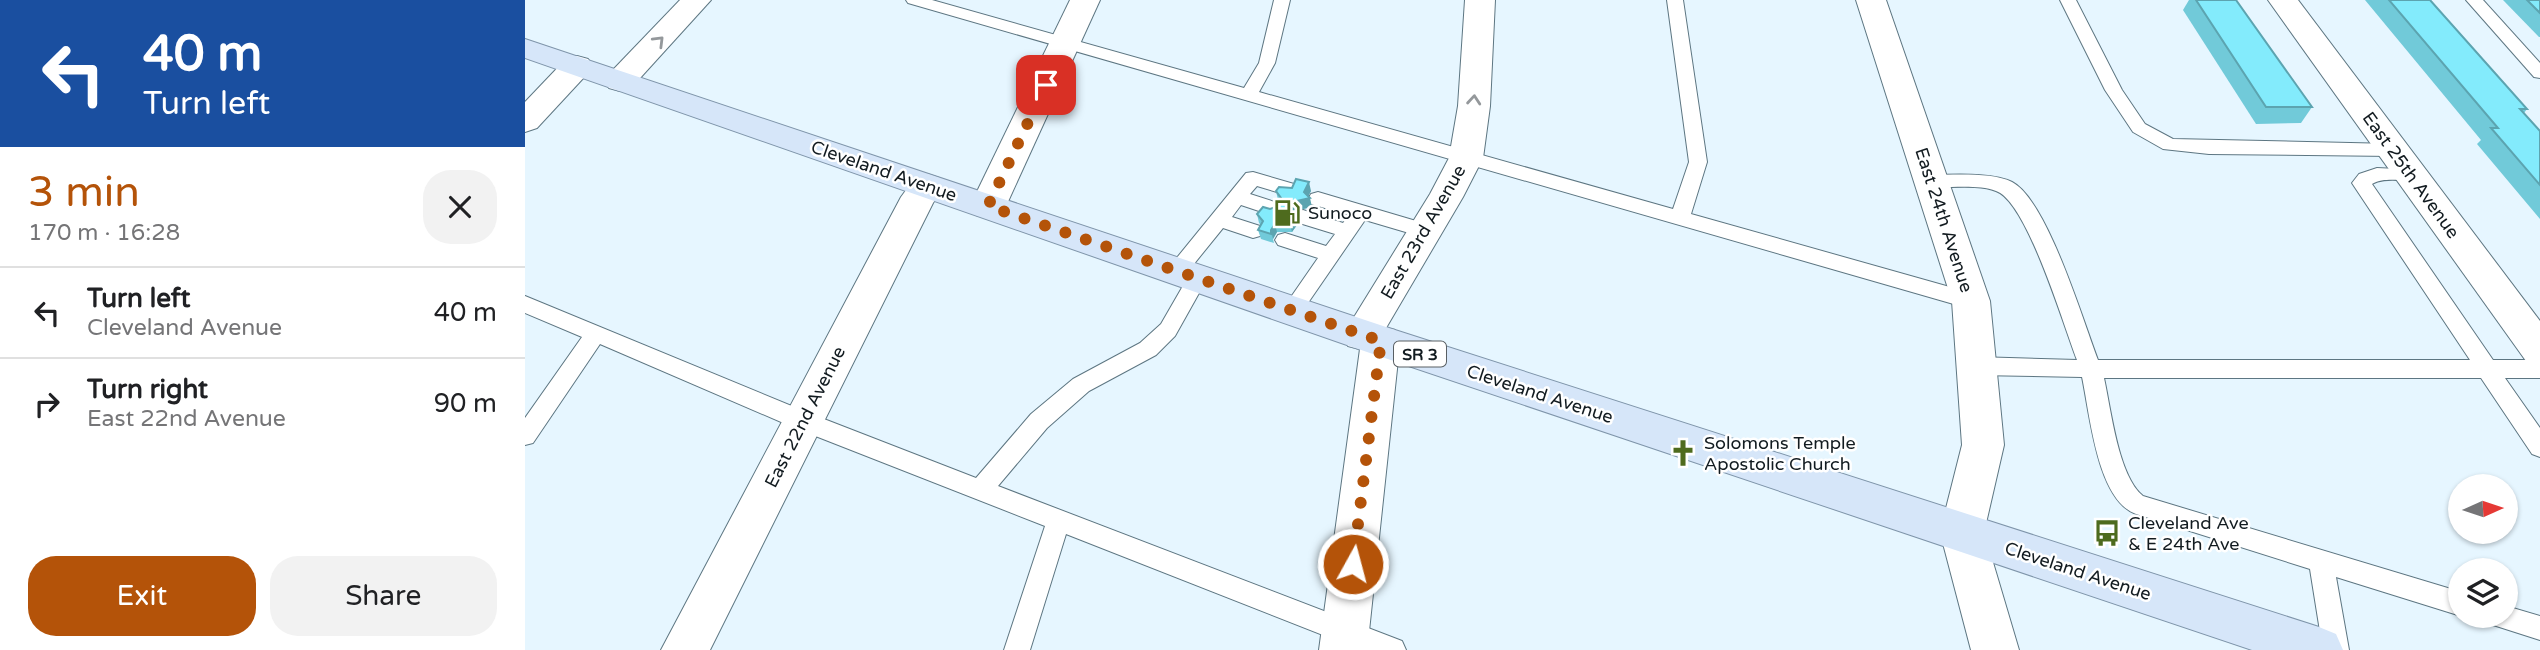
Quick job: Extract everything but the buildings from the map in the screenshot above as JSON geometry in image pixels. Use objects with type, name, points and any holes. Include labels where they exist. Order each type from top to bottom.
[{"type":"main road","name":"Cleveland Avenue","points":[[525,48],[1372,338],[2319,650]]},
{"type":"street","points":[[620,81],[696,0]]},
{"type":"street","points":[[988,206],[1085,0]]},
{"type":"street","name":"East 23rd Avenue","points":[[1344,640],[1372,338],[1466,158],[1474,106],[1480,0]]},
{"type":"street","name":"East 24th Avenue","points":[[1871,0],[1971,301],[1983,445],[1962,532],[1995,650]]},
{"type":"street","name":"East 25th Avenue","points":[[2283,0],[2540,350]]},
{"type":"street","points":[[525,121],[577,66]]},
{"type":"street","name":"East 22nd Avenue","points":[[685,650],[918,197],[927,186]]},
{"type":"lane","points":[[914,0],[1971,301]]},
{"type":"lane","points":[[1248,96],[1267,63],[1282,0]]},
{"type":"lane","points":[[1675,0],[1697,162],[1680,218]]},
{"type":"lane","points":[[2068,0],[2114,90],[2139,128],[2169,145],[2402,162]]},
{"type":"lane","points":[[2474,0],[2540,73]]},
{"type":"lane","points":[[2402,162],[2366,177],[2361,183],[2540,447]]},
{"type":"lane","points":[[981,489],[1039,421],[1081,385],[1148,349],[1168,330],[1188,274],[1219,220],[1253,178],[1287,189]]},
{"type":"lane","points":[[1931,181],[1991,183],[2005,187],[2017,196],[2034,220],[2091,369],[2115,475],[2127,497],[2136,504],[2160,513],[2448,600]]},
{"type":"lane","points":[[1237,197],[1271,208]]},
{"type":"lane","points":[[1318,199],[1426,231]]},
{"type":"lane","points":[[1292,310],[1361,212]]},
{"type":"lane","points":[[1303,217],[1347,231]]},
{"type":"lane","points":[[1219,220],[1253,231]]},
{"type":"lane","points":[[1286,240],[1331,255]]},
{"type":"lane","points":[[525,304],[803,421],[1059,519],[1344,640],[1393,650]]},
{"type":"lane","points":[[525,436],[596,333]]},
{"type":"lane","points":[[1976,366],[2091,369],[2540,369]]},
{"type":"lane","points":[[1017,650],[1059,519]]},
{"type":"lane","points":[[2321,561],[2336,650]]},
{"type":"lane","points":[[2518,621],[2540,628]]},
{"type":"place","name":"Sunoco","points":[[1287,213]]},
{"type":"place","name":"Solomons Temple Apostolic Church","points":[[1683,453]]},
{"type":"place","name":"Cleveland Ave & E 24th Ave","points":[[2107,533]]},
{"type":"route","points":[[1046,85],[988,206],[1381,341],[1353,564]]}]
